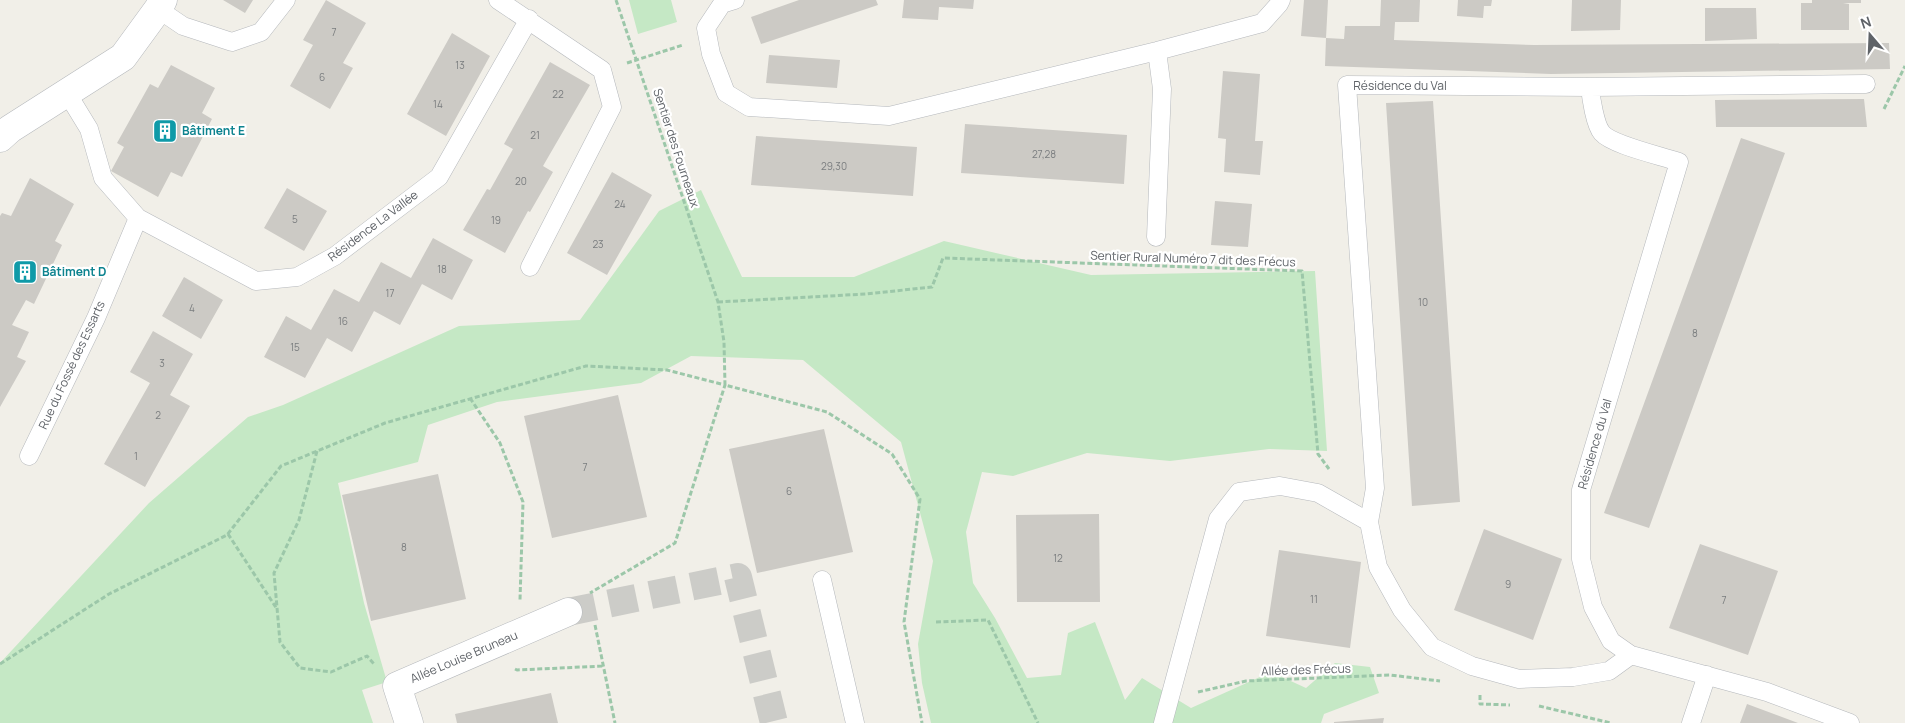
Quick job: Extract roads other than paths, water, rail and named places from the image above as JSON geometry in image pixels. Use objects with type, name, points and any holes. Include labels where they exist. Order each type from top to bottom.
[{"type":"street","points":[[0,138],[10,129],[123,57],[160,5]]},
{"type":"street","name":"Allée Louise Bruneau","points":[[409,723],[397,686],[579,607]]},
{"type":"lane","points":[[160,5],[183,26],[232,42],[261,32],[286,0]]},
{"type":"lane","points":[[498,0],[529,19],[602,70],[612,107],[530,267]]},
{"type":"lane","points":[[735,0],[722,4],[706,28],[711,54],[726,93],[749,107],[890,116],[1157,51],[1262,23],[1280,4],[1280,0]]},
{"type":"lane","name":"Résidence La Vallée","points":[[67,93],[89,129],[103,178],[138,218],[256,281],[297,277],[335,256],[439,176],[529,19]]},
{"type":"lane","points":[[1156,237],[1162,89],[1157,51]]},
{"type":"lane","points":[[1590,87],[1866,84]]},
{"type":"lane","name":"Résidence du Val","points":[[1631,655],[1609,671],[1573,677],[1519,679],[1472,666],[1432,647],[1402,610],[1378,567],[1369,522],[1375,488],[1347,85],[1590,87],[1593,108],[1601,132],[1616,142],[1679,162],[1581,490],[1581,558],[1593,607],[1611,641],[1631,655],[1768,692],[1850,723]]},
{"type":"lane","name":"Rue du Fossé des Essarts","points":[[28,456],[96,318],[138,218]]},
{"type":"lane","points":[[1163,723],[1218,519],[1239,492],[1280,486],[1318,493],[1369,522]]},
{"type":"lane","points":[[822,580],[856,723]]},
{"type":"lane","points":[[1691,723],[1707,676]]},
{"type":"tunnel","points":[[568,612],[738,577],[774,723]]},
{"type":"place","name":"Bâtiment E","points":[[165,131]]},
{"type":"place","name":"Bâtiment D","points":[[25,272]]}]
